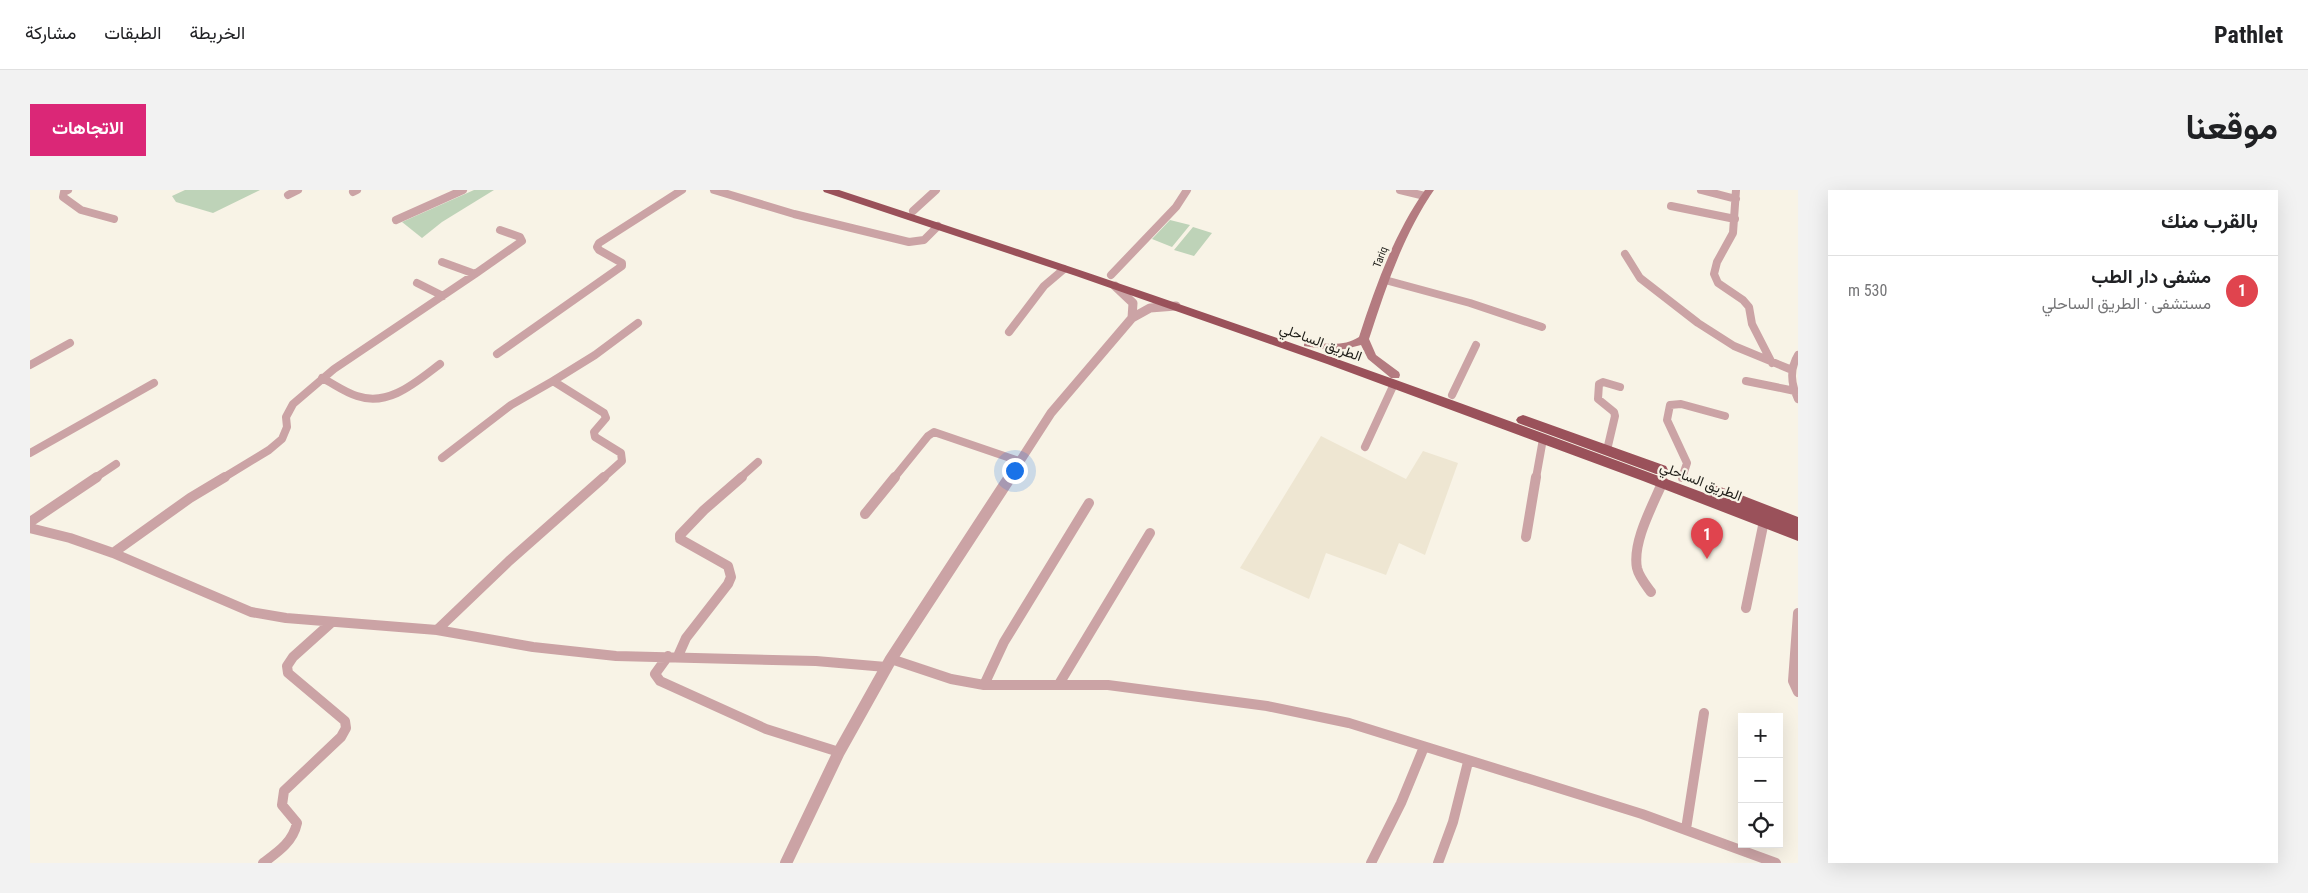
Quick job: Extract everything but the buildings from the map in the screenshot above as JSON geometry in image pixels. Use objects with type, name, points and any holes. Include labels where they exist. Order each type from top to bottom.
[{"type":"highway","name":"الطريق الساحلي","points":[[828,190],[1064,269],[1113,281],[1176,306],[1394,379],[1452,395],[1607,450],[1798,523]]},
{"type":"highway","name":"الطريق الساحلي","points":[[850,190],[1113,281],[1308,344],[1543,439],[1663,481],[1798,535]]},
{"type":"main road","name":"Tariq","points":[[1364,339],[1374,306],[1404,232],[1428,193]]},
{"type":"main road","points":[[1308,344],[1336,348],[1352,345],[1364,339],[1372,357],[1394,379]]},
{"type":"street","points":[[68,190],[64,192],[63,197],[74,206],[114,219]]},
{"type":"street","points":[[288,195],[298,190]]},
{"type":"street","points":[[396,220],[463,190]]},
{"type":"street","points":[[497,354],[622,266],[622,263],[600,250],[597,247],[599,243],[682,190]]},
{"type":"street","points":[[714,190],[794,214],[909,242],[924,240],[938,226]]},
{"type":"street","points":[[913,211],[936,190]]},
{"type":"street","points":[[1132,318],[1135,309],[1134,301],[1113,281],[1176,207],[1186,190]]},
{"type":"street","points":[[1400,190],[1428,193]]},
{"type":"street","points":[[1701,190],[1736,199]]},
{"type":"street","points":[[1736,190],[1735,219],[1732,234],[1716,263],[1714,276],[1717,281],[1746,302],[1749,307],[1752,324],[1772,363]]},
{"type":"street","points":[[1671,206],[1735,219]]},
{"type":"street","points":[[113,553],[190,498],[269,450],[282,439],[287,427],[286,418],[293,404],[322,378],[519,245],[522,241],[520,237],[500,230]]},
{"type":"street","points":[[1625,254],[1640,278],[1682,311],[1734,346],[1792,370]]},
{"type":"street","points":[[442,262],[475,274]]},
{"type":"street","points":[[1009,332],[1044,286],[1064,269]]},
{"type":"street","points":[[1385,280],[1470,303],[1542,328]]},
{"type":"street","points":[[417,284],[443,296]]},
{"type":"street","points":[[786,863],[839,752],[889,663],[1051,413],[1132,318],[1150,308],[1176,306]]},
{"type":"street","points":[[442,458],[511,405],[595,355],[638,323]]},
{"type":"street","points":[[30,365],[70,343]]},
{"type":"street","points":[[1452,395],[1476,345]]},
{"type":"street","points":[[1746,381],[1796,395],[1792,363],[1798,355]]},
{"type":"street","points":[[322,378],[360,397],[387,397],[402,390],[440,364]]},
{"type":"street","points":[[1365,447],[1394,379]]},
{"type":"street","points":[[437,630],[509,561],[622,461],[622,453],[598,441],[595,437],[594,432],[606,418],[604,413],[553,381]]},
{"type":"street","points":[[1607,450],[1615,416],[1598,399],[1599,384],[1604,382],[1620,387]]},
{"type":"street","points":[[30,453],[154,383]]},
{"type":"street","points":[[1682,478],[1687,463],[1667,420],[1670,405],[1681,404],[1725,416]]},
{"type":"street","points":[[865,514],[928,436],[934,432],[1019,460]]},
{"type":"street","points":[[1526,537],[1543,439]]},
{"type":"street","points":[[758,462],[704,510],[680,535],[680,539],[696,550],[728,566],[731,577],[728,584],[673,656],[655,674],[656,678],[766,729],[839,752]]},
{"type":"street","points":[[30,522],[116,464]]},
{"type":"street","points":[[1652,592],[1639,574],[1636,559],[1638,546],[1663,481]]},
{"type":"street","points":[[984,685],[1004,642],[1089,503]]},
{"type":"street","points":[[1746,608],[1764,521]]},
{"type":"street","points":[[30,528],[70,538],[113,553],[251,612],[286,618],[437,630],[577,652],[616,656],[889,663],[951,679],[984,685],[1108,685],[1267,706],[1349,723],[1686,829],[1776,863]]},
{"type":"street","points":[[1059,684],[1150,533]]},
{"type":"street","points":[[1798,613],[1793,681],[1798,692]]},
{"type":"street","points":[[263,863],[279,851],[296,831],[296,823],[282,806],[280,800],[284,791],[341,737],[346,728],[345,721],[288,672],[287,666],[293,657],[332,622]]},
{"type":"street","points":[[1686,829],[1704,713]]},
{"type":"street","points":[[1371,863],[1396,812],[1424,747]]},
{"type":"street","points":[[1438,863],[1453,822],[1468,762]]},
{"type":"shaded area","points":[[1321,436],[1406,479],[1423,451],[1458,463],[1425,555],[1399,543],[1386,575],[1326,553],[1309,599],[1240,568]]},
{"type":"green space","points":[[185,190],[260,190],[213,213],[176,202],[172,196]]},
{"type":"green space","points":[[474,190],[494,190],[442,222],[422,238],[402,222]]},
{"type":"green space","points":[[1170,220],[1190,225],[1172,247],[1152,239]]},
{"type":"green space","points":[[1193,227],[1212,233],[1194,256],[1174,250]]},
{"type":"place","name":"مشفى دار الطب","points":[[1707,559]]}]
